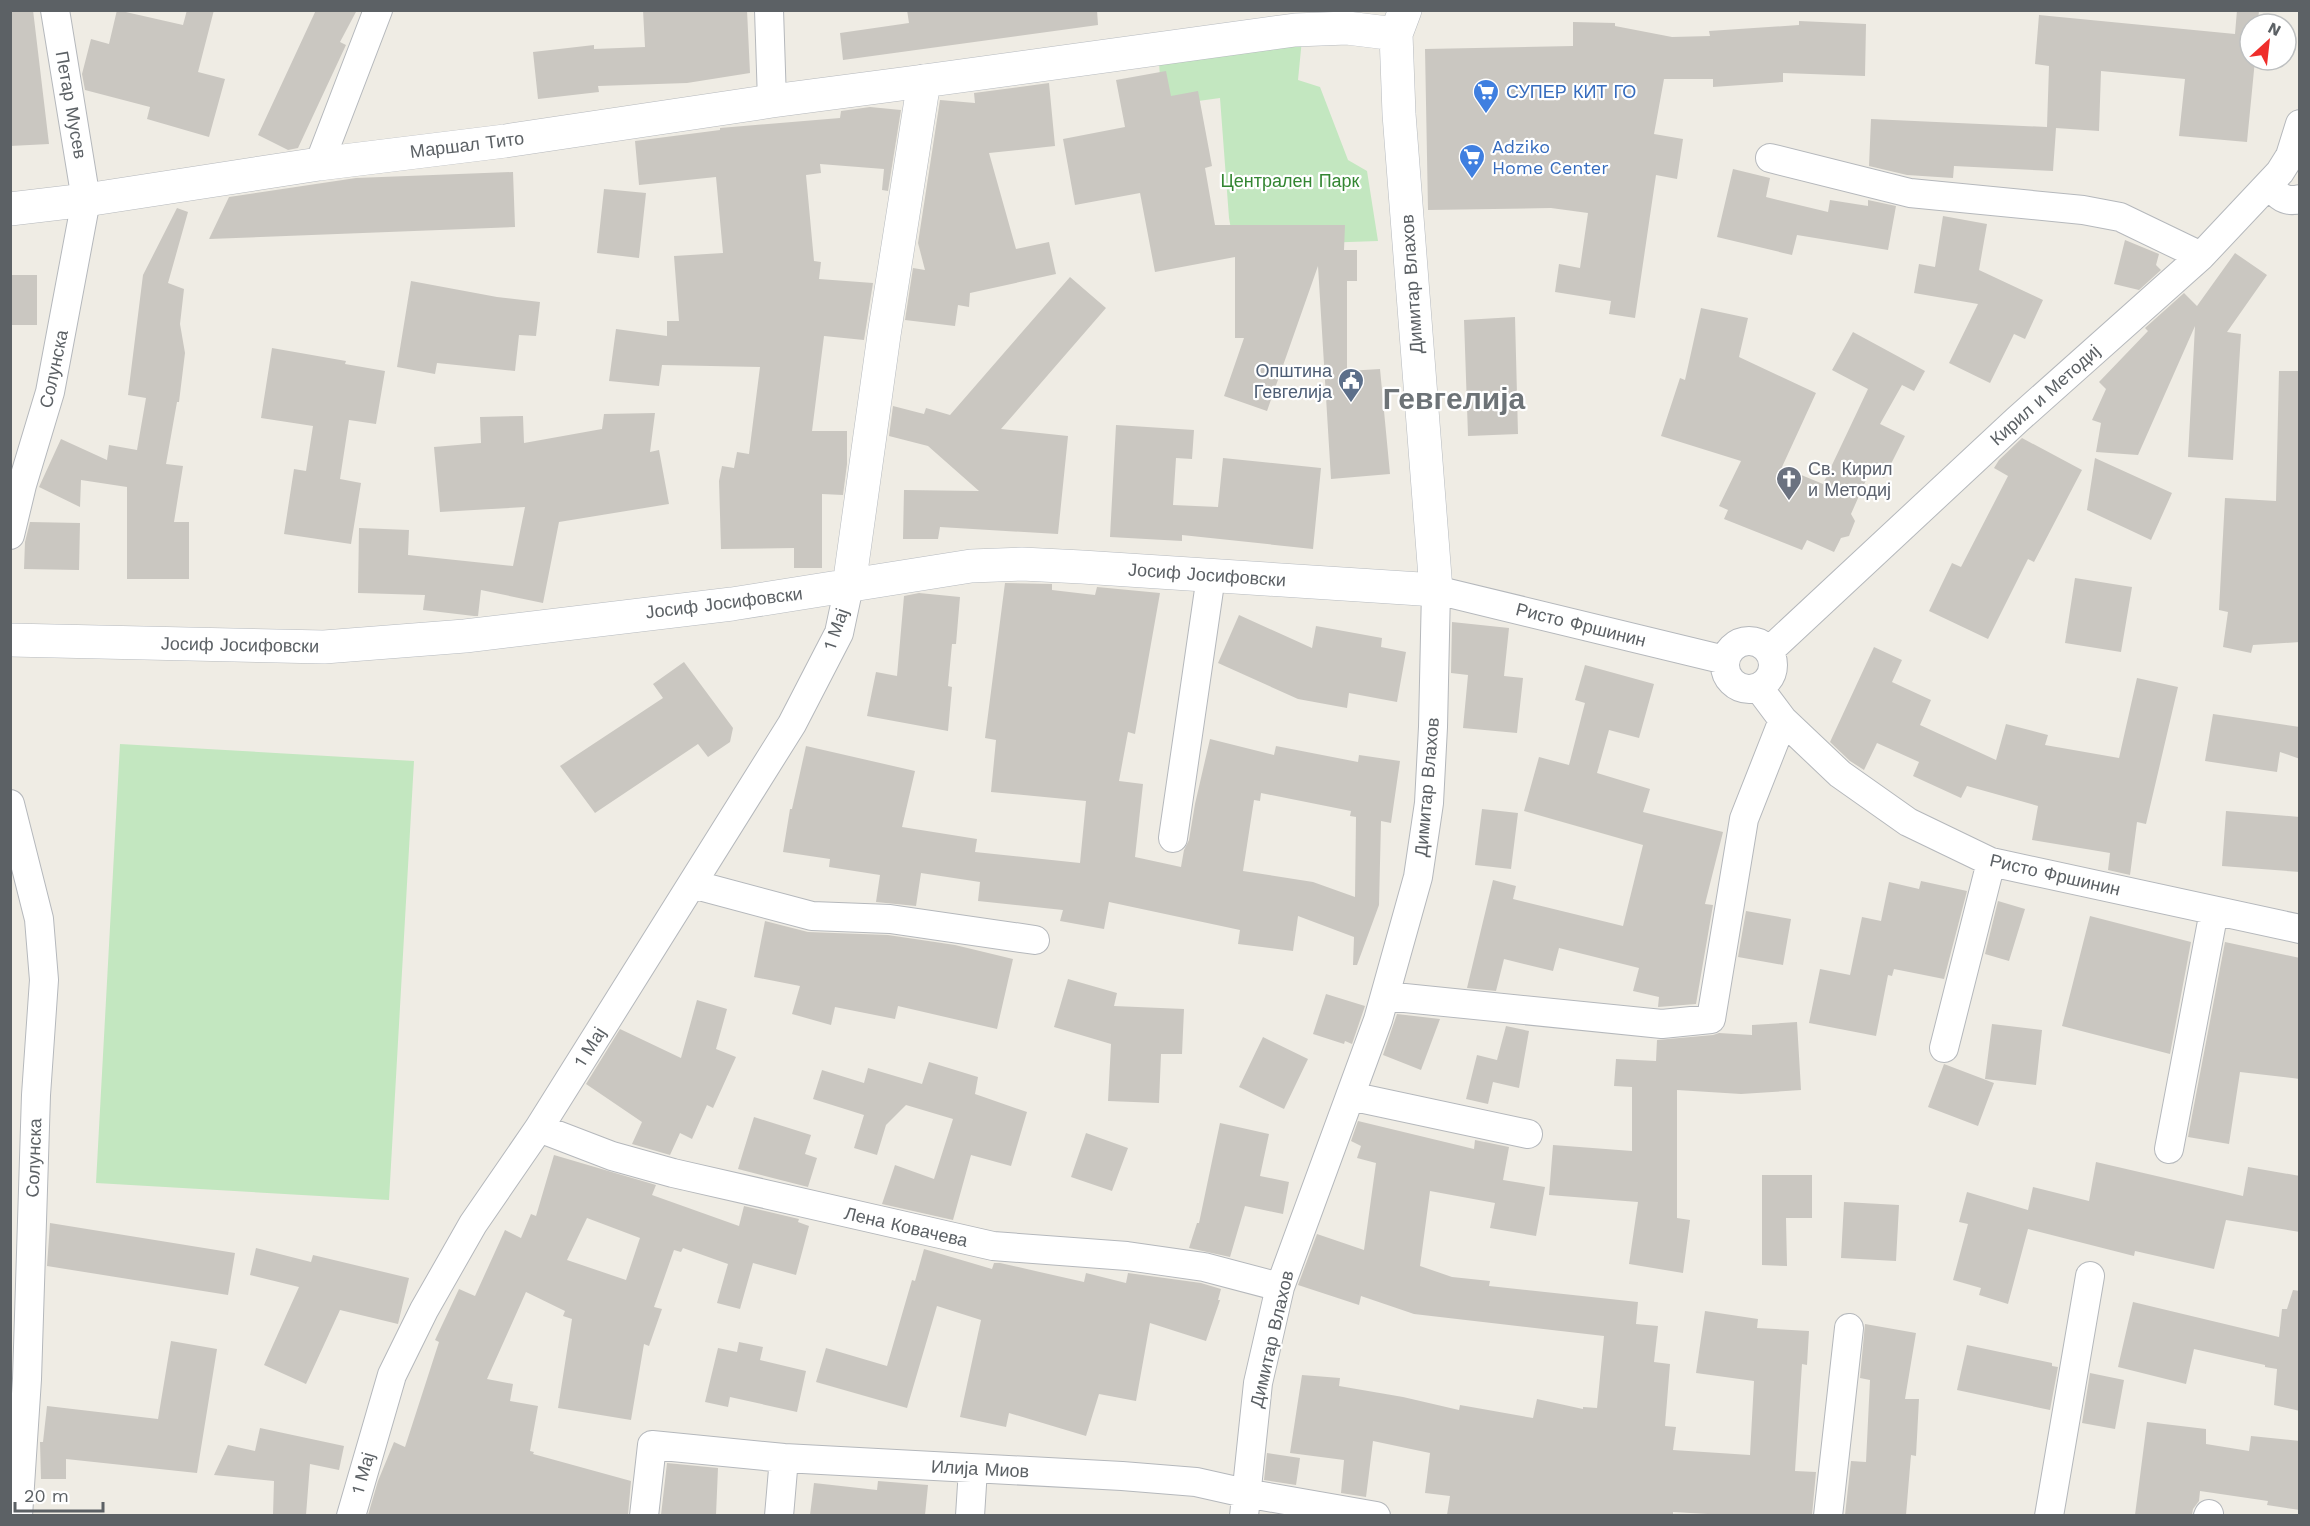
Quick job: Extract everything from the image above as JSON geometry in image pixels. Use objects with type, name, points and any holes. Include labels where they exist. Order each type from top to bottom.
[{"type":"main road","name":"Маршал Тито","points":[[10,209],[924,81],[1295,20],[1347,28],[1400,22]]},
{"type":"main road","name":"Димитар Влахов","points":[[1400,22],[1399,114],[1436,590]]},
{"type":"main road","points":[[849,586],[884,335],[924,81]]},
{"type":"main road","name":"Јосиф Јосифовски","points":[[10,640],[324,647],[465,636],[732,604],[971,566],[1034,565],[1436,590]]},
{"type":"street","name":"Петар Мусев","points":[[55,10],[86,200]]},
{"type":"street","points":[[319,164],[378,10]]},
{"type":"street","points":[[769,10],[772,101]]},
{"type":"street","name":"Кирил и Методиј","points":[[1769,651],[2017,420],[2201,256],[2295,157],[2300,124]]},
{"type":"street","points":[[1770,158],[1910,193],[2083,210],[2120,217],[2201,256]]},
{"type":"street","points":[[2270,184],[2275,193],[2283,199],[2294,201],[2300,199]]},
{"type":"street","name":"Солунска","points":[[10,535],[22,484],[50,392],[86,200]]},
{"type":"street","points":[[1173,838],[1211,576]]},
{"type":"street","name":"1 Мај","points":[[351,1515],[392,1375],[424,1310],[473,1224],[539,1128],[792,724],[838,633],[849,586]]},
{"type":"street","name":"Ристо Фршинин","points":[[1436,590],[1725,660]]},
{"type":"street","name":"Димитар Влахов","points":[[1244,1504],[1258,1383],[1280,1287],[1385,996],[1418,877],[1429,803],[1434,727],[1436,590]]},
{"type":"street","points":[[1748,641],[1763,645],[1769,651],[1774,667],[1767,682],[1759,688],[1751,690],[1734,684],[1728,678],[1725,660],[1734,646],[1748,641]]},
{"type":"street","name":"Ристо Фршинин","points":[[1759,688],[1783,720],[1840,774],[1908,822],[1991,862],[2300,929]]},
{"type":"street","points":[[1385,996],[1662,1024],[1711,1019],[1744,819],[1783,720]]},
{"type":"street","name":"Солунска","points":[[10,804],[39,919],[44,980],[36,1095],[27,1379],[18,1515]]},
{"type":"street","points":[[1944,1048],[1991,862]]},
{"type":"street","points":[[692,884],[812,916],[890,919],[1035,940]]},
{"type":"street","points":[[2169,1149],[2214,911]]},
{"type":"street","points":[[1350,1096],[1528,1134]]},
{"type":"street","name":"Лена Ковачева","points":[[539,1128],[612,1156],[673,1173],[993,1246],[1127,1256],[1204,1267],[1280,1287]]},
{"type":"street","points":[[2049,1515],[2090,1276]]},
{"type":"street","points":[[1828,1515],[1849,1328]]},
{"type":"street","name":"Илија Миов","points":[[644,1515],[652,1445],[784,1458],[1196,1482],[1244,1504],[1376,1515]]},
{"type":"street","points":[[779,1515],[784,1458]]},
{"type":"street","points":[[970,1515],[973,1468]]},
{"type":"green space","name":"Централен Парк","points":[[1303,29],[1298,80],[1320,87],[1348,160],[1367,171],[1378,241],[1234,246],[1229,218],[1220,98],[1162,106],[1158,48]]},
{"type":"green space","points":[[120,744],[414,761],[389,1200],[96,1183]]},
{"type":"building","points":[[10,10],[33,10],[49,144],[10,146]]},
{"type":"building","points":[[117,10],[183,25],[187,10],[214,10],[198,72],[225,79],[209,137],[147,119],[150,107],[85,90],[82,74],[91,39],[109,44]]},
{"type":"building","points":[[316,10],[357,10],[340,42],[346,45],[298,148],[288,150],[258,135]]},
{"type":"building","points":[[643,10],[747,10],[750,73],[687,83],[598,86],[599,92],[538,99],[533,52],[594,45],[594,49],[645,47]]},
{"type":"building","points":[[907,10],[1097,10],[1098,25],[843,60],[840,33],[909,23]]},
{"type":"building","points":[[2237,10],[2259,10],[2259,12],[2238,12],[2238,72],[2254,72],[2247,142],[2179,136],[2185,79],[2101,71],[2099,131],[2056,128],[2053,171],[1954,166],[1953,178],[1907,175],[1869,166],[1871,119],[2047,127],[2049,66],[2035,64],[2039,15],[2235,34]]},
{"type":"building","points":[[1799,21],[1866,24],[1865,76],[1783,73],[1783,82],[1713,87],[1713,79],[1664,79],[1654,134],[1683,139],[1677,179],[1656,175],[1635,318],[1609,314],[1611,301],[1555,292],[1559,264],[1580,268],[1588,213],[1551,208],[1428,210],[1425,49],[1573,46],[1573,22],[1615,23],[1615,26],[1672,37],[1710,36],[1709,31],[1799,25]]},
{"type":"building","points":[[1166,71],[1171,96],[1198,91],[1212,166],[1205,168],[1215,225],[1345,225],[1344,250],[1357,250],[1357,281],[1347,281],[1347,371],[1380,369],[1390,474],[1331,479],[1318,266],[1267,411],[1224,396],[1244,338],[1235,338],[1235,257],[1155,272],[1140,193],[1075,205],[1063,139],[1125,127],[1116,80]]},
{"type":"building","points":[[1049,83],[1055,146],[989,153],[1016,249],[1049,242],[1056,274],[970,293],[969,307],[958,305],[955,326],[905,320],[913,268],[925,270],[918,243],[940,100],[975,103],[974,93]]},
{"type":"building","points":[[870,107],[901,110],[888,191],[882,190],[884,169],[820,164],[821,173],[806,175],[814,261],[821,262],[819,279],[873,283],[864,340],[824,336],[812,431],[847,431],[847,464],[843,495],[822,494],[822,568],[794,568],[794,548],[721,549],[719,481],[722,466],[734,468],[737,452],[749,454],[760,367],[662,365],[659,386],[609,381],[616,329],[667,336],[667,321],[679,321],[674,256],[723,253],[716,177],[639,185],[635,141],[720,130],[720,128],[840,118],[841,111]]},
{"type":"building","points":[[1733,169],[1770,178],[1766,197],[1828,212],[1830,200],[1868,206],[1868,200],[1896,206],[1888,250],[1797,235],[1792,255],[1717,237]]},
{"type":"building","points":[[513,172],[515,227],[209,239],[229,197],[356,178]]},
{"type":"building","points":[[604,189],[646,193],[639,258],[597,253]]},
{"type":"building","points":[[177,208],[188,212],[168,283],[184,289],[180,324],[185,353],[179,402],[177,402],[166,464],[183,466],[174,522],[189,522],[189,579],[127,579],[127,487],[81,480],[80,507],[39,487],[61,439],[107,460],[109,445],[137,450],[146,398],[128,395],[143,275]]},
{"type":"building","points":[[1943,216],[1987,224],[1979,270],[2043,300],[2025,339],[2014,334],[1990,383],[1949,363],[1978,304],[1914,293],[1919,264],[1935,267]]},
{"type":"building","points":[[2125,240],[2159,254],[2156,265],[2161,270],[2139,290],[2114,284]]},
{"type":"building","points":[[2235,253],[2267,275],[2227,332],[2241,334],[2233,460],[2188,457],[2195,326],[2138,455],[2096,452],[2101,423],[2092,420],[2106,389],[2099,382],[2148,331],[2145,328],[2184,293],[2197,306]]},
{"type":"building","points":[[10,275],[37,275],[37,325],[10,325]]},
{"type":"building","points":[[1070,277],[1106,308],[1001,429],[1068,436],[1058,534],[940,527],[938,539],[903,539],[904,490],[979,491],[928,446],[889,436],[893,406],[924,414],[926,408],[950,415]]},
{"type":"building","points":[[411,281],[497,297],[540,302],[536,336],[519,335],[515,371],[437,363],[435,374],[397,367]]},
{"type":"building","points":[[1701,308],[1748,318],[1739,357],[1816,393],[1782,467],[1823,484],[1868,389],[1832,370],[1853,332],[1925,371],[1914,391],[1902,385],[1880,424],[1905,436],[1884,478],[1870,471],[1851,514],[1855,521],[1849,536],[1841,538],[1834,552],[1807,540],[1802,550],[1724,519],[1728,510],[1719,506],[1741,461],[1661,436],[1680,378],[1685,380]]},
{"type":"building","points":[[1515,317],[1518,434],[1468,436],[1464,320]]},
{"type":"building","points":[[272,348],[346,361],[345,364],[385,371],[376,424],[349,420],[340,479],[361,483],[351,544],[284,534],[294,469],[306,471],[313,426],[261,418]]},
{"type":"building","points":[[2279,371],[2300,371],[2300,642],[2253,645],[2251,653],[2223,647],[2228,612],[2219,610],[2225,498],[2276,501]]},
{"type":"building","points":[[655,413],[650,452],[659,450],[669,504],[559,522],[543,603],[481,590],[478,616],[474,616],[423,610],[425,595],[358,593],[359,528],[409,530],[408,555],[513,566],[525,507],[440,512],[434,447],[481,443],[480,417],[523,416],[524,443],[602,429],[604,414]]},
{"type":"building","points":[[1116,425],[1194,430],[1192,459],[1176,458],[1173,505],[1218,507],[1223,458],[1321,468],[1313,549],[1182,535],[1182,541],[1110,537]]},
{"type":"building","points":[[2022,438],[2082,470],[2034,562],[2028,559],[1988,639],[1929,611],[1952,563],[1961,567],[2008,476],[1994,468],[1999,460]]},
{"type":"building","points":[[2095,458],[2172,493],[2151,540],[2087,510]]},
{"type":"building","points":[[30,522],[80,523],[79,570],[24,569],[25,542]]},
{"type":"building","points":[[2075,578],[2132,587],[2121,652],[2065,643]]},
{"type":"building","points":[[1005,583],[1052,584],[1052,590],[1095,595],[1097,587],[1160,593],[1135,734],[1128,732],[1119,781],[1143,784],[1135,857],[1181,867],[1184,850],[1189,840],[1210,739],[1274,755],[1276,746],[1358,762],[1359,755],[1400,761],[1391,823],[1381,821],[1379,905],[1357,965],[1353,965],[1354,937],[1298,916],[1293,951],[1238,944],[1240,930],[1109,902],[1104,929],[1060,921],[1063,910],[978,901],[980,882],[921,873],[916,906],[876,902],[880,875],[829,867],[830,859],[783,852],[790,809],[792,809],[806,746],[915,771],[902,827],[977,839],[975,852],[1080,863],[1086,801],[991,792],[996,740],[985,738]],"holes":[[[1261,793],[1351,811],[1350,816],[1356,817],[1355,897],[1313,882],[1243,871],[1254,800],[1260,801]]]},
{"type":"building","points":[[919,593],[960,597],[956,644],[952,644],[948,686],[952,687],[948,731],[867,716],[876,672],[897,676],[904,596]]},
{"type":"building","points":[[1239,615],[1312,648],[1316,626],[1382,638],[1381,647],[1406,652],[1397,702],[1349,693],[1347,708],[1298,699],[1218,663]]},
{"type":"building","points":[[1452,622],[1509,628],[1504,676],[1523,678],[1517,733],[1463,728],[1468,675],[1451,673]]},
{"type":"building","points":[[1874,647],[1902,660],[1892,682],[1931,700],[1920,725],[1996,760],[2006,724],[2048,735],[2045,745],[2119,758],[2137,678],[2178,687],[2146,824],[2137,822],[2130,875],[2108,870],[2110,853],[2032,840],[2038,806],[1967,786],[1961,798],[1913,776],[1919,762],[1877,743],[1864,770],[1850,761],[1830,742]]},
{"type":"building","points":[[684,662],[733,728],[730,742],[708,757],[698,744],[595,813],[560,766],[663,698],[653,684]]},
{"type":"building","points":[[1585,665],[1654,684],[1639,738],[1609,730],[1597,773],[1650,789],[1643,812],[1723,832],[1705,904],[1713,905],[1696,1004],[1658,1007],[1659,997],[1633,991],[1639,968],[1559,948],[1553,971],[1504,959],[1496,991],[1467,988],[1493,880],[1516,886],[1513,899],[1623,926],[1643,845],[1524,811],[1539,757],[1569,765],[1585,703],[1575,700]]},
{"type":"building","points":[[2213,714],[2300,727],[2300,759],[2280,752],[2277,772],[2205,761]]},
{"type":"building","points":[[1482,809],[1518,813],[1511,869],[1475,865]]},
{"type":"building","points":[[2226,811],[2300,817],[2300,872],[2222,866]]},
{"type":"building","points":[[1921,881],[1967,891],[1944,979],[1894,969],[1892,976],[1888,975],[1876,1036],[1809,1023],[1820,969],[1850,975],[1862,917],[1881,921],[1889,882],[1919,889]]},
{"type":"building","points":[[1998,901],[2025,909],[2009,961],[1985,954]]},
{"type":"building","points":[[1746,911],[1791,919],[1783,965],[1738,957]]},
{"type":"building","points":[[2090,916],[2191,942],[2170,1054],[2062,1026]]},
{"type":"building","points":[[765,921],[808,932],[888,935],[955,945],[1013,959],[997,1029],[898,1006],[895,1019],[835,1007],[831,1025],[792,1014],[800,986],[754,977]]},
{"type":"building","points":[[2225,942],[2300,958],[2300,1079],[2240,1072],[2229,1144],[2188,1137]]},
{"type":"building","points":[[1068,979],[1117,993],[1114,1006],[1184,1009],[1182,1054],[1161,1054],[1159,1103],[1108,1101],[1111,1044],[1054,1027]]},
{"type":"building","points":[[1326,994],[1365,1006],[1352,1044],[1345,1041],[1344,1044],[1313,1034]]},
{"type":"building","points":[[697,1000],[727,1009],[716,1049],[736,1057],[713,1108],[707,1105],[692,1139],[680,1133],[670,1155],[632,1144],[642,1122],[586,1084],[620,1029],[681,1058]]},
{"type":"building","points":[[1397,1014],[1440,1019],[1421,1070],[1383,1055]]},
{"type":"building","points":[[1797,1022],[1801,1090],[1741,1094],[1677,1090],[1677,1218],[1690,1220],[1683,1273],[1629,1264],[1638,1202],[1549,1195],[1553,1145],[1632,1151],[1632,1087],[1614,1086],[1616,1059],[1656,1061],[1657,1040],[1719,1033],[1752,1035],[1752,1025]]},
{"type":"building","points":[[1992,1024],[2042,1030],[2036,1085],[1985,1079]]},
{"type":"building","points":[[1506,1026],[1529,1031],[1519,1088],[1493,1082],[1488,1104],[1466,1099],[1477,1055],[1497,1060]]},
{"type":"building","points":[[1263,1037],[1308,1059],[1284,1109],[1239,1087]]},
{"type":"building","points":[[929,1062],[978,1077],[975,1094],[1027,1112],[1011,1166],[971,1155],[953,1220],[882,1204],[895,1165],[934,1179],[953,1119],[906,1105],[886,1125],[877,1155],[854,1148],[864,1115],[813,1099],[822,1070],[864,1083],[868,1068],[922,1084]]},
{"type":"building","points":[[1944,1064],[1994,1083],[1978,1126],[1928,1107]]},
{"type":"building","points":[[754,1117],[811,1135],[805,1154],[817,1158],[808,1187],[738,1169]]},
{"type":"building","points":[[1358,1121],[1474,1149],[1475,1140],[1509,1147],[1503,1180],[1545,1187],[1536,1236],[1490,1228],[1495,1203],[1430,1191],[1420,1266],[1452,1277],[1490,1281],[1489,1286],[1638,1302],[1636,1324],[1658,1326],[1654,1362],[1670,1364],[1665,1426],[1676,1427],[1673,1450],[1750,1455],[1754,1381],[1696,1373],[1705,1311],[1758,1319],[1757,1328],[1809,1331],[1807,1365],[1802,1364],[1795,1471],[1816,1472],[1812,1515],[1725,1515],[1673,1512],[1673,1515],[1447,1515],[1450,1496],[1425,1493],[1430,1453],[1373,1441],[1366,1497],[1341,1493],[1344,1460],[1290,1453],[1302,1375],[1340,1378],[1339,1386],[1459,1410],[1460,1405],[1533,1418],[1537,1399],[1583,1409],[1583,1407],[1597,1408],[1604,1336],[1414,1314],[1361,1296],[1359,1305],[1298,1285],[1317,1234],[1364,1250],[1376,1163],[1357,1158],[1361,1146],[1351,1141]]},
{"type":"building","points":[[1220,1123],[1269,1134],[1260,1176],[1289,1182],[1283,1214],[1245,1206],[1230,1257],[1189,1248],[1197,1223],[1199,1223]]},
{"type":"building","points":[[1086,1133],[1128,1148],[1112,1191],[1071,1177]]},
{"type":"building","points":[[554,1155],[656,1185],[652,1195],[739,1226],[744,1206],[799,1219],[798,1222],[809,1226],[796,1275],[753,1263],[740,1309],[717,1303],[728,1264],[683,1248],[681,1252],[674,1250],[654,1307],[662,1309],[649,1346],[644,1344],[631,1420],[558,1408],[572,1319],[563,1316],[565,1311],[526,1292],[487,1379],[513,1384],[510,1401],[538,1406],[530,1451],[534,1452],[533,1454],[631,1481],[628,1515],[368,1515],[378,1481],[394,1442],[405,1447],[439,1342],[435,1340],[459,1289],[475,1296],[505,1230],[521,1238],[531,1214],[536,1216]],"holes":[[[587,1218],[640,1238],[626,1280],[567,1260]]]},
{"type":"building","points":[[2096,1162],[2243,1196],[2248,1167],[2300,1176],[2300,1232],[2226,1220],[2214,1269],[2135,1251],[2134,1256],[2028,1229],[2008,1304],[1979,1295],[1981,1288],[1953,1280],[1968,1224],[1959,1222],[1967,1192],[2028,1210],[2033,1187],[2089,1201]]},
{"type":"building","points":[[1762,1175],[1812,1175],[1812,1218],[1786,1218],[1787,1266],[1762,1265]]},
{"type":"building","points":[[1844,1202],[1899,1205],[1896,1261],[1841,1258]]},
{"type":"building","points":[[50,1223],[235,1253],[228,1295],[47,1266]]},
{"type":"building","points":[[256,1248],[311,1262],[313,1255],[409,1278],[398,1324],[340,1310],[306,1384],[264,1365],[299,1287],[250,1275]]},
{"type":"building","points":[[924,1249],[992,1269],[994,1263],[1000,1263],[1084,1282],[1086,1273],[1126,1283],[1128,1273],[1201,1283],[1221,1289],[1218,1300],[1220,1300],[1206,1341],[1150,1323],[1136,1401],[1099,1394],[1086,1436],[1009,1413],[1006,1427],[960,1417],[981,1320],[937,1306],[907,1408],[816,1382],[826,1348],[887,1366],[912,1280],[915,1281]]},
{"type":"building","points":[[2293,1290],[2300,1291],[2300,1411],[2274,1405],[2277,1369],[2265,1367],[2265,1365],[2194,1349],[2186,1384],[2118,1367],[2133,1302],[2279,1337],[2282,1309],[2287,1309]]},
{"type":"building","points":[[1865,1324],[1916,1333],[1905,1399],[1919,1399],[1916,1456],[1911,1455],[1906,1515],[1845,1515],[1851,1461],[1866,1462],[1870,1380],[1860,1378]]},
{"type":"building","points":[[171,1341],[217,1349],[197,1473],[66,1459],[66,1479],[41,1479],[40,1442],[43,1442],[47,1406],[158,1419]]},
{"type":"building","points":[[739,1342],[763,1347],[760,1360],[806,1371],[797,1412],[730,1397],[728,1407],[705,1402],[718,1348],[737,1352]]},
{"type":"building","points":[[1967,1345],[2052,1363],[2052,1366],[2058,1367],[2050,1410],[1957,1390]]},
{"type":"building","points":[[2090,1373],[2124,1380],[2115,1429],[2082,1423]]},
{"type":"building","points":[[2147,1422],[2206,1429],[2206,1444],[2249,1451],[2251,1436],[2300,1441],[2300,1510],[2267,1505],[2268,1501],[2200,1491],[2199,1501],[2192,1515],[2135,1515]]},
{"type":"building","points":[[260,1428],[344,1446],[339,1470],[310,1464],[306,1515],[273,1515],[274,1481],[214,1475],[228,1445],[255,1451]]},
{"type":"building","points":[[1267,1453],[1300,1458],[1296,1485],[1264,1480]]},
{"type":"building","points":[[667,1463],[718,1468],[716,1515],[661,1515]]},
{"type":"building","points":[[878,1481],[928,1485],[925,1515],[810,1515],[814,1483],[877,1490]]},
{"type":"place","name":"СУПЕР КИТ ГО","points":[[1486,115]]},
{"type":"place","name":"Adziko Home Center","points":[[1472,180]]},
{"type":"place","name":"Општина Гевгелија","points":[[1351,404]]},
{"type":"place","name":"Св. Кирил и Методиј","points":[[1789,502]]},
{"type":"district","name":"Гевгелија","points":[[1454,399]]}]
